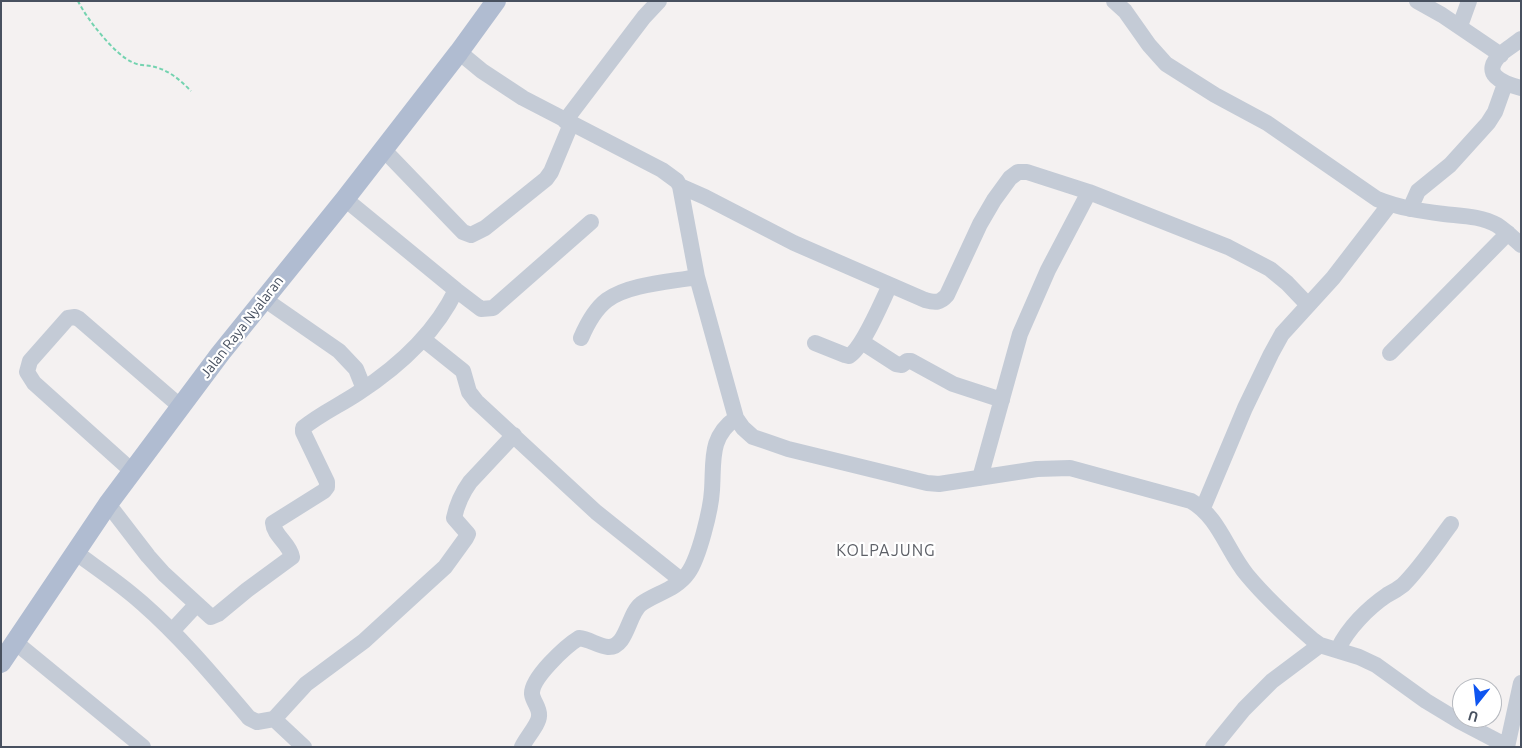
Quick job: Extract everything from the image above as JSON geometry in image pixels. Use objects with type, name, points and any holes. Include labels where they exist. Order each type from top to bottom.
[{"type":"main road","name":"Jalan Raya Nyalaran","points":[[1,663],[108,504],[264,299],[459,52],[496,1]]},
{"type":"street","points":[[383,149],[463,232],[471,235],[485,228],[546,179],[551,172],[568,122],[644,17],[659,1]]},
{"type":"street","points":[[1114,1],[1125,11],[1149,46],[1166,64],[1215,96],[1266,123],[1377,199],[1410,209],[1476,218],[1496,225],[1521,245]]},
{"type":"street","points":[[1417,1],[1442,14],[1500,55]]},
{"type":"street","points":[[1460,26],[1469,1]]},
{"type":"street","points":[[1410,209],[1418,192],[1450,165],[1488,124],[1513,86],[1498,80],[1494,75],[1494,62],[1521,39]]},
{"type":"street","points":[[459,52],[510,91],[662,170],[677,181],[680,186],[697,278],[736,418],[753,437],[788,449],[889,474],[939,484],[1037,469],[1070,468],[1191,501],[1203,508],[1212,518],[1236,560],[1274,606],[1313,640],[1320,645],[1338,649],[1376,665],[1402,685],[1451,716],[1507,746],[1519,701],[1521,683]]},
{"type":"street","points":[[680,186],[794,243],[935,303],[942,301],[947,295],[980,224],[994,200],[1010,178],[1018,172],[1027,172],[1089,192],[1256,260],[1287,282],[1308,305]]},
{"type":"street","points":[[980,478],[1020,334],[1048,270],[1089,192]]},
{"type":"street","points":[[344,199],[481,308],[493,308],[591,222]]},
{"type":"street","points":[[1203,508],[1271,354],[1282,334],[1333,278],[1390,204]]},
{"type":"street","points":[[1390,354],[1508,233]]},
{"type":"street","points":[[581,338],[597,310],[607,300],[622,292],[697,278]]},
{"type":"street","points":[[815,343],[849,356],[854,353],[862,342],[890,285]]},
{"type":"street","points":[[108,504],[148,556],[197,604],[211,616],[214,616],[292,557],[289,548],[274,528],[273,523],[324,491],[327,487],[327,482],[302,432],[303,428],[364,389],[399,363],[423,339],[448,306],[456,290]]},
{"type":"street","points":[[264,299],[344,356],[356,369],[364,389]]},
{"type":"street","points":[[132,472],[34,383],[27,372],[30,361],[68,318],[75,317],[80,319],[181,407]]},
{"type":"street","points":[[423,339],[459,367],[465,376],[469,392],[472,396],[596,512],[681,580]]},
{"type":"street","points":[[862,342],[896,364],[902,365],[907,361],[911,361],[953,384],[1002,400]]},
{"type":"street","points":[[522,747],[539,717],[538,707],[532,693],[535,682],[543,671],[579,638],[602,646],[610,647],[616,644],[621,640],[636,609],[642,603],[673,588],[688,574],[695,562],[706,522],[712,490],[715,448],[721,431],[736,418]]},
{"type":"street","points":[[75,552],[119,583],[172,631],[206,666],[249,718],[257,722],[274,719],[306,684],[364,641],[445,567],[468,534],[454,518],[457,504],[470,482],[514,435]]},
{"type":"street","points":[[1338,649],[1347,633],[1363,616],[1386,596],[1399,588],[1411,576],[1451,524]]},
{"type":"street","points":[[172,631],[197,604]]},
{"type":"street","points":[[15,642],[144,747]]},
{"type":"street","points":[[1213,747],[1244,709],[1272,681],[1320,645]]},
{"type":"street","points":[[274,719],[304,747]]},
{"type":"path","points":[[78,1],[92,23],[124,58],[135,64],[166,71],[174,75],[191,90]]},
{"type":"district","name":"KOLPAJUNG","points":[[886,551]]}]
